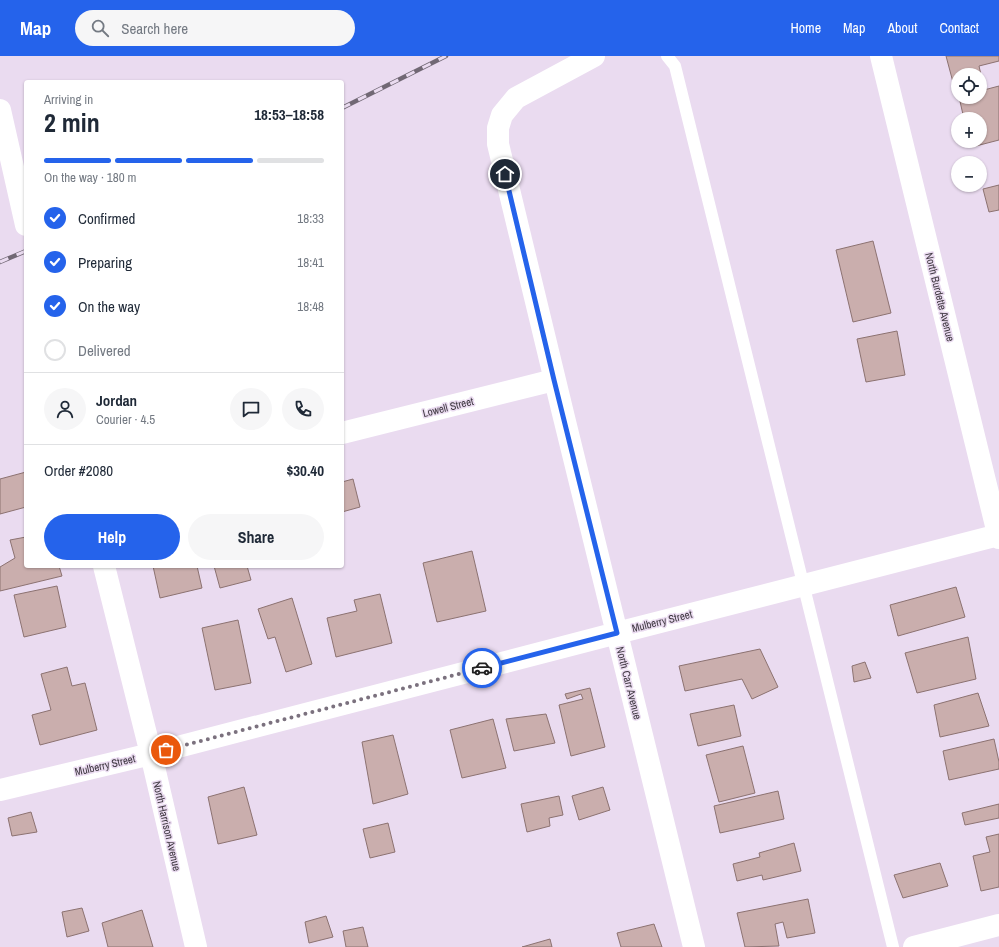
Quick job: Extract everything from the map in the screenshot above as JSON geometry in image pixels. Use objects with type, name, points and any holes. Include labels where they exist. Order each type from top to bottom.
[{"type":"street","name":"North Carr Avenue","points":[[594,56],[516,98],[502,114],[498,128],[498,144],[554,380],[694,947]]},
{"type":"street","name":"North Burdette Avenue","points":[[881,56],[999,536]]},
{"type":"street","points":[[0,110],[24,216]]},
{"type":"street","name":"Lowell Street","points":[[344,432],[554,380]]},
{"type":"street","name":"Mulberry Street","points":[[0,790],[150,754],[803,585],[999,536]]},
{"type":"street","name":"North Harrison Avenue","points":[[104,568],[196,947]]},
{"type":"street","points":[[914,947],[999,925]]},
{"type":"lane","points":[[667,56],[674,66],[893,947]]},
{"type":"building","points":[[946,56],[999,56],[999,61],[979,66],[979,68],[951,68],[951,75]]},
{"type":"building","points":[[999,86],[999,140],[987,143],[987,112],[962,112],[961,104],[987,104],[987,89]]},
{"type":"building","points":[[999,185],[999,210],[989,212],[984,192],[987,192],[987,188]]},
{"type":"building","points":[[873,241],[891,313],[853,322],[836,250]]},
{"type":"building","points":[[897,331],[905,375],[866,382],[857,339]]},
{"type":"building","points":[[24,473],[24,508],[0,514],[0,479]]},
{"type":"building","points":[[353,479],[360,507],[344,511],[344,481]]},
{"type":"building","points":[[24,537],[24,568],[60,568],[62,576],[0,591],[0,567],[15,558],[10,540]]},
{"type":"building","points":[[472,551],[486,611],[437,622],[423,563]]},
{"type":"building","points":[[153,568],[197,568],[202,588],[160,598]]},
{"type":"building","points":[[215,568],[248,568],[251,580],[220,588]]},
{"type":"building","points":[[57,586],[66,627],[24,637],[14,595]]},
{"type":"building","points":[[956,587],[965,617],[898,636],[890,605]]},
{"type":"building","points":[[380,594],[392,643],[336,657],[327,618],[357,611],[354,600]]},
{"type":"building","points":[[292,598],[312,664],[286,672],[275,637],[268,639],[258,609]]},
{"type":"building","points":[[238,620],[251,683],[215,690],[202,628]]},
{"type":"building","points":[[968,637],[976,679],[917,693],[905,653]]},
{"type":"building","points":[[760,649],[778,687],[752,699],[742,679],[685,691],[679,666]]},
{"type":"building","points":[[865,662],[871,678],[854,682],[852,666]]},
{"type":"building","points":[[67,667],[72,686],[85,683],[97,730],[40,745],[32,715],[51,710],[41,674]]},
{"type":"building","points":[[590,688],[605,747],[571,756],[559,705],[583,699],[581,694],[567,699],[565,694]]},
{"type":"building","points":[[978,693],[989,726],[940,737],[934,705]]},
{"type":"building","points":[[734,705],[741,736],[698,746],[690,714]]},
{"type":"building","points":[[546,714],[555,743],[514,751],[506,719]]},
{"type":"building","points":[[493,719],[506,768],[462,778],[450,730]]},
{"type":"building","points":[[393,735],[408,794],[373,804],[362,742]]},
{"type":"building","points":[[994,739],[999,769],[949,780],[943,751]]},
{"type":"building","points":[[743,746],[755,793],[719,802],[706,755]]},
{"type":"building","points":[[244,787],[257,835],[218,844],[208,797]]},
{"type":"building","points":[[603,787],[610,810],[579,820],[572,796]]},
{"type":"building","points":[[778,791],[784,819],[720,833],[714,806]]},
{"type":"building","points":[[559,796],[563,815],[549,818],[550,826],[527,832],[521,804]]},
{"type":"building","points":[[999,804],[999,818],[965,825],[962,813]]},
{"type":"building","points":[[31,812],[37,832],[12,836],[8,818]]},
{"type":"building","points":[[388,823],[395,852],[370,858],[363,829]]},
{"type":"building","points":[[999,834],[999,887],[981,891],[973,856],[990,852],[986,837]]},
{"type":"building","points":[[794,843],[801,871],[763,880],[762,875],[737,881],[733,864],[760,857],[759,853]]},
{"type":"building","points":[[940,863],[948,886],[903,898],[894,875]]},
{"type":"building","points":[[808,899],[815,933],[787,938],[783,922],[775,924],[779,946],[745,947],[737,913]]},
{"type":"building","points":[[82,908],[89,931],[67,937],[62,912]]},
{"type":"building","points":[[142,910],[153,947],[108,947],[102,923]]},
{"type":"building","points":[[326,916],[333,937],[309,943],[305,922]]},
{"type":"building","points":[[654,924],[662,947],[621,947],[617,933]]},
{"type":"building","points":[[363,927],[368,947],[346,947],[343,931]]},
{"type":"building","points":[[550,939],[552,947],[522,947]]},
{"type":"railway","points":[[344,107],[446,56]]},
{"type":"railway","points":[[0,262],[24,252]]},
{"type":"way so far","points":[[166,750],[482,668]]},
{"type":"route","points":[[482,668],[617,633],[554,380],[505,174]]}]
